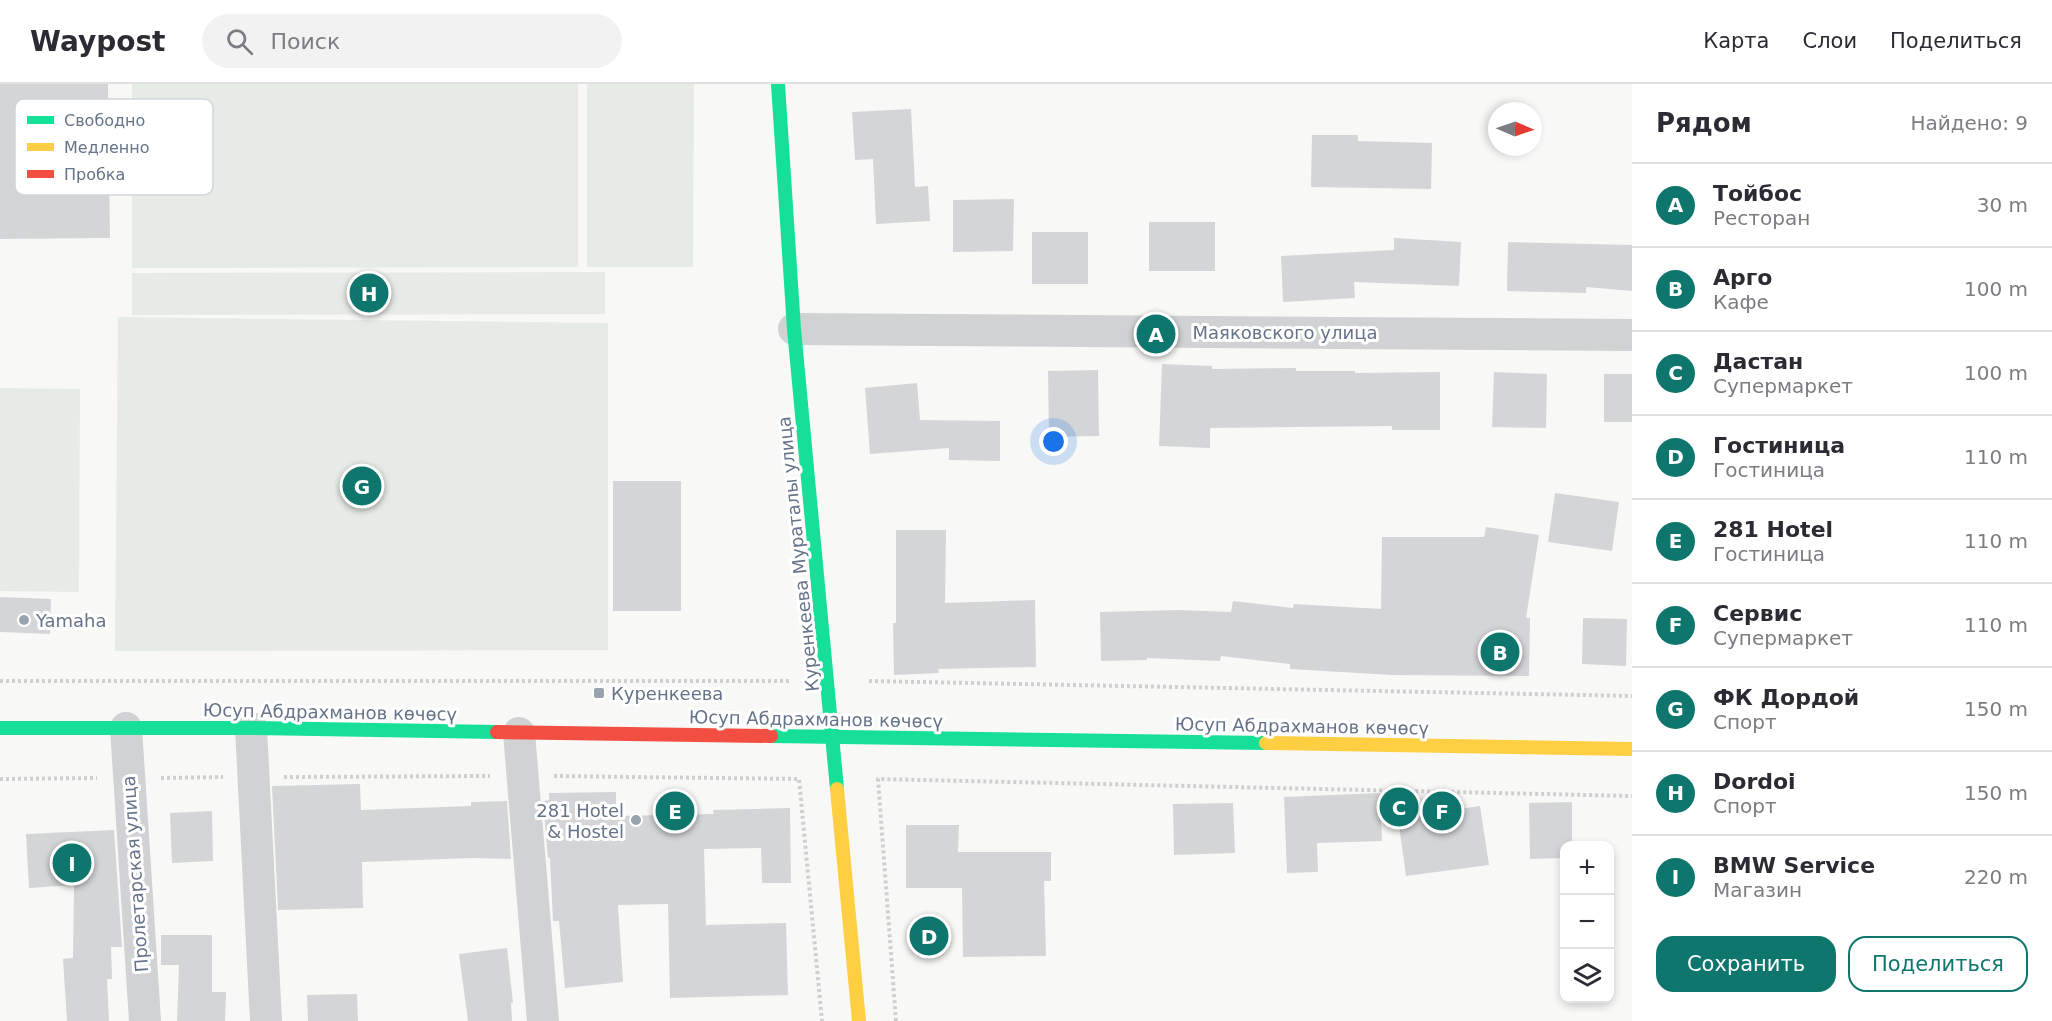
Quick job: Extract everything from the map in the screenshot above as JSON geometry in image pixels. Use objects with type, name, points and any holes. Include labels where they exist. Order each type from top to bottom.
[{"type":"main road","name":"Куренкеева Мураталы улица","points":[[778,84],[794,329],[859,1021]]},
{"type":"main road","name":"Юсуп Абдрахманов көчөсү","points":[[0,728],[251,728],[519,734],[1632,749]]},
{"type":"street","name":"Маяковского улица","points":[[794,329],[1632,335]]},
{"type":"street","name":"Пролетарская улица","points":[[126,728],[145,1021]]},
{"type":"street","points":[[251,728],[266,1021]]},
{"type":"street","points":[[519,734],[543,1021]]},
{"type":"path","points":[[0,681],[792,681]]},
{"type":"path","points":[[869,681],[1632,696]]},
{"type":"path","points":[[0,779],[522,776],[800,779],[822,1021]]},
{"type":"path","points":[[896,1021],[878,779],[1632,796]]},
{"type":"shaded area","points":[[132,84],[578,84],[578,267],[132,268],[132,195],[213,195],[213,99],[132,99]]},
{"type":"shaded area","points":[[587,84],[694,84],[693,267],[587,267]]},
{"type":"shaded area","points":[[605,272],[605,314],[132,315],[132,273]]},
{"type":"shaded area","points":[[118,317],[608,323],[608,650],[115,651]]},
{"type":"shaded area","points":[[0,388],[80,389],[79,592],[0,591]]},
{"type":"building","points":[[0,84],[108,84],[108,99],[15,99],[15,195],[109,195],[110,238],[0,239]]},
{"type":"building","points":[[911,109],[915,187],[928,186],[930,221],[876,224],[873,159],[855,160],[852,112]]},
{"type":"building","points":[[1312,135],[1358,135],[1358,141],[1432,143],[1431,189],[1311,187]]},
{"type":"building","points":[[1014,199],[1013,251],[953,252],[953,200]]},
{"type":"building","points":[[1149,222],[1215,222],[1215,271],[1149,271]]},
{"type":"building","points":[[1032,232],[1088,232],[1088,284],[1032,284]]},
{"type":"building","points":[[1394,238],[1461,242],[1459,286],[1354,282],[1355,298],[1283,302],[1281,256],[1394,250]]},
{"type":"building","points":[[1508,242],[1632,245],[1632,291],[1586,287],[1586,293],[1507,291]]},
{"type":"building","points":[[1162,364],[1212,366],[1212,369],[1296,368],[1296,371],[1355,371],[1355,373],[1440,372],[1440,430],[1392,430],[1392,426],[1210,428],[1210,448],[1159,446]]},
{"type":"building","points":[[1098,370],[1099,436],[1049,437],[1048,371]]},
{"type":"building","points":[[1494,372],[1547,374],[1546,428],[1492,427]]},
{"type":"building","points":[[1604,374],[1632,374],[1632,422],[1604,422]]},
{"type":"building","points":[[917,383],[920,420],[1000,421],[1000,461],[949,460],[949,448],[870,454],[865,388]]},
{"type":"building","points":[[613,481],[681,481],[681,611],[613,611]]},
{"type":"building","points":[[1555,493],[1619,502],[1612,551],[1548,542]]},
{"type":"building","points":[[1486,527],[1539,535],[1526,618],[1530,618],[1529,676],[1392,675],[1290,669],[1290,664],[1221,656],[1220,661],[1147,658],[1147,660],[1101,661],[1100,612],[1178,610],[1231,612],[1233,601],[1293,608],[1294,604],[1381,609],[1382,537],[1484,537]]},
{"type":"building","points":[[896,530],[946,530],[945,603],[1035,600],[1036,667],[938,669],[939,673],[894,675]]},
{"type":"building","points":[[0,597],[51,599],[50,634],[0,632]]},
{"type":"building","points":[[1583,618],[1627,619],[1626,666],[1582,664]]},
{"type":"building","points":[[360,784],[361,810],[471,806],[471,802],[507,801],[511,859],[362,862],[363,908],[278,910],[272,786]]},
{"type":"building","points":[[616,792],[616,816],[714,814],[713,810],[790,808],[791,883],[762,883],[761,848],[704,849],[706,925],[786,923],[788,995],[670,998],[668,904],[618,905],[623,982],[565,988],[559,921],[553,921],[550,858],[548,858],[543,801],[549,800],[549,793]]},
{"type":"building","points":[[1380,793],[1382,841],[1317,843],[1318,872],[1287,873],[1284,797]]},
{"type":"building","points":[[1572,802],[1572,841],[1560,841],[1560,858],[1530,859],[1529,803]]},
{"type":"building","points":[[1233,803],[1235,853],[1174,855],[1173,804]]},
{"type":"building","points":[[1480,806],[1489,865],[1406,876],[1398,818]]},
{"type":"building","points":[[212,811],[213,861],[172,863],[170,813]]},
{"type":"building","points":[[906,825],[959,825],[958,852],[1051,852],[1051,881],[1044,881],[1046,956],[963,957],[962,888],[906,888]]},
{"type":"building","points":[[114,830],[122,947],[111,947],[112,979],[107,979],[109,1021],[67,1021],[63,959],[73,958],[74,885],[29,888],[26,834]]},
{"type":"building","points":[[161,935],[212,935],[212,992],[226,992],[225,1021],[177,1021],[179,965],[161,965]]},
{"type":"building","points":[[507,948],[513,1003],[511,1003],[512,1021],[468,1021],[459,954]]},
{"type":"building","points":[[357,994],[358,1021],[308,1021],[307,995]]},
{"type":"traffic: fast","points":[[778,84],[794,329],[837,789]]},
{"type":"traffic: fast","points":[[0,728],[251,728],[497,732]]},
{"type":"traffic: fast","points":[[771,736],[1266,743]]},
{"type":"traffic: slow","points":[[1266,743],[1632,749]]},
{"type":"traffic: slow","points":[[837,789],[859,1021]]},
{"type":"traffic: jam","points":[[497,732],[771,736]]},
{"type":"place","name":"Dordoi","points":[[369,293]]},
{"type":"place","name":"Тойбос","points":[[1156,334]]},
{"type":"place","name":"ФК Дордой","points":[[362,486]]},
{"type":"place","name":"Yamaha","points":[[24,620]]},
{"type":"place","name":"Арго","points":[[1500,652]]},
{"type":"place","name":"Куренкеева","points":[[599,693]]},
{"type":"place","name":"Дастан","points":[[1399,807]]},
{"type":"place","name":"281 Hotel","points":[[675,811]]},
{"type":"place","name":"Сервис","points":[[1442,811]]},
{"type":"place","name":"281 Hotel & Hostel","points":[[636,820]]},
{"type":"place","name":"BMW Service","points":[[72,863]]},
{"type":"place","name":"Гостиница","points":[[929,936]]}]
